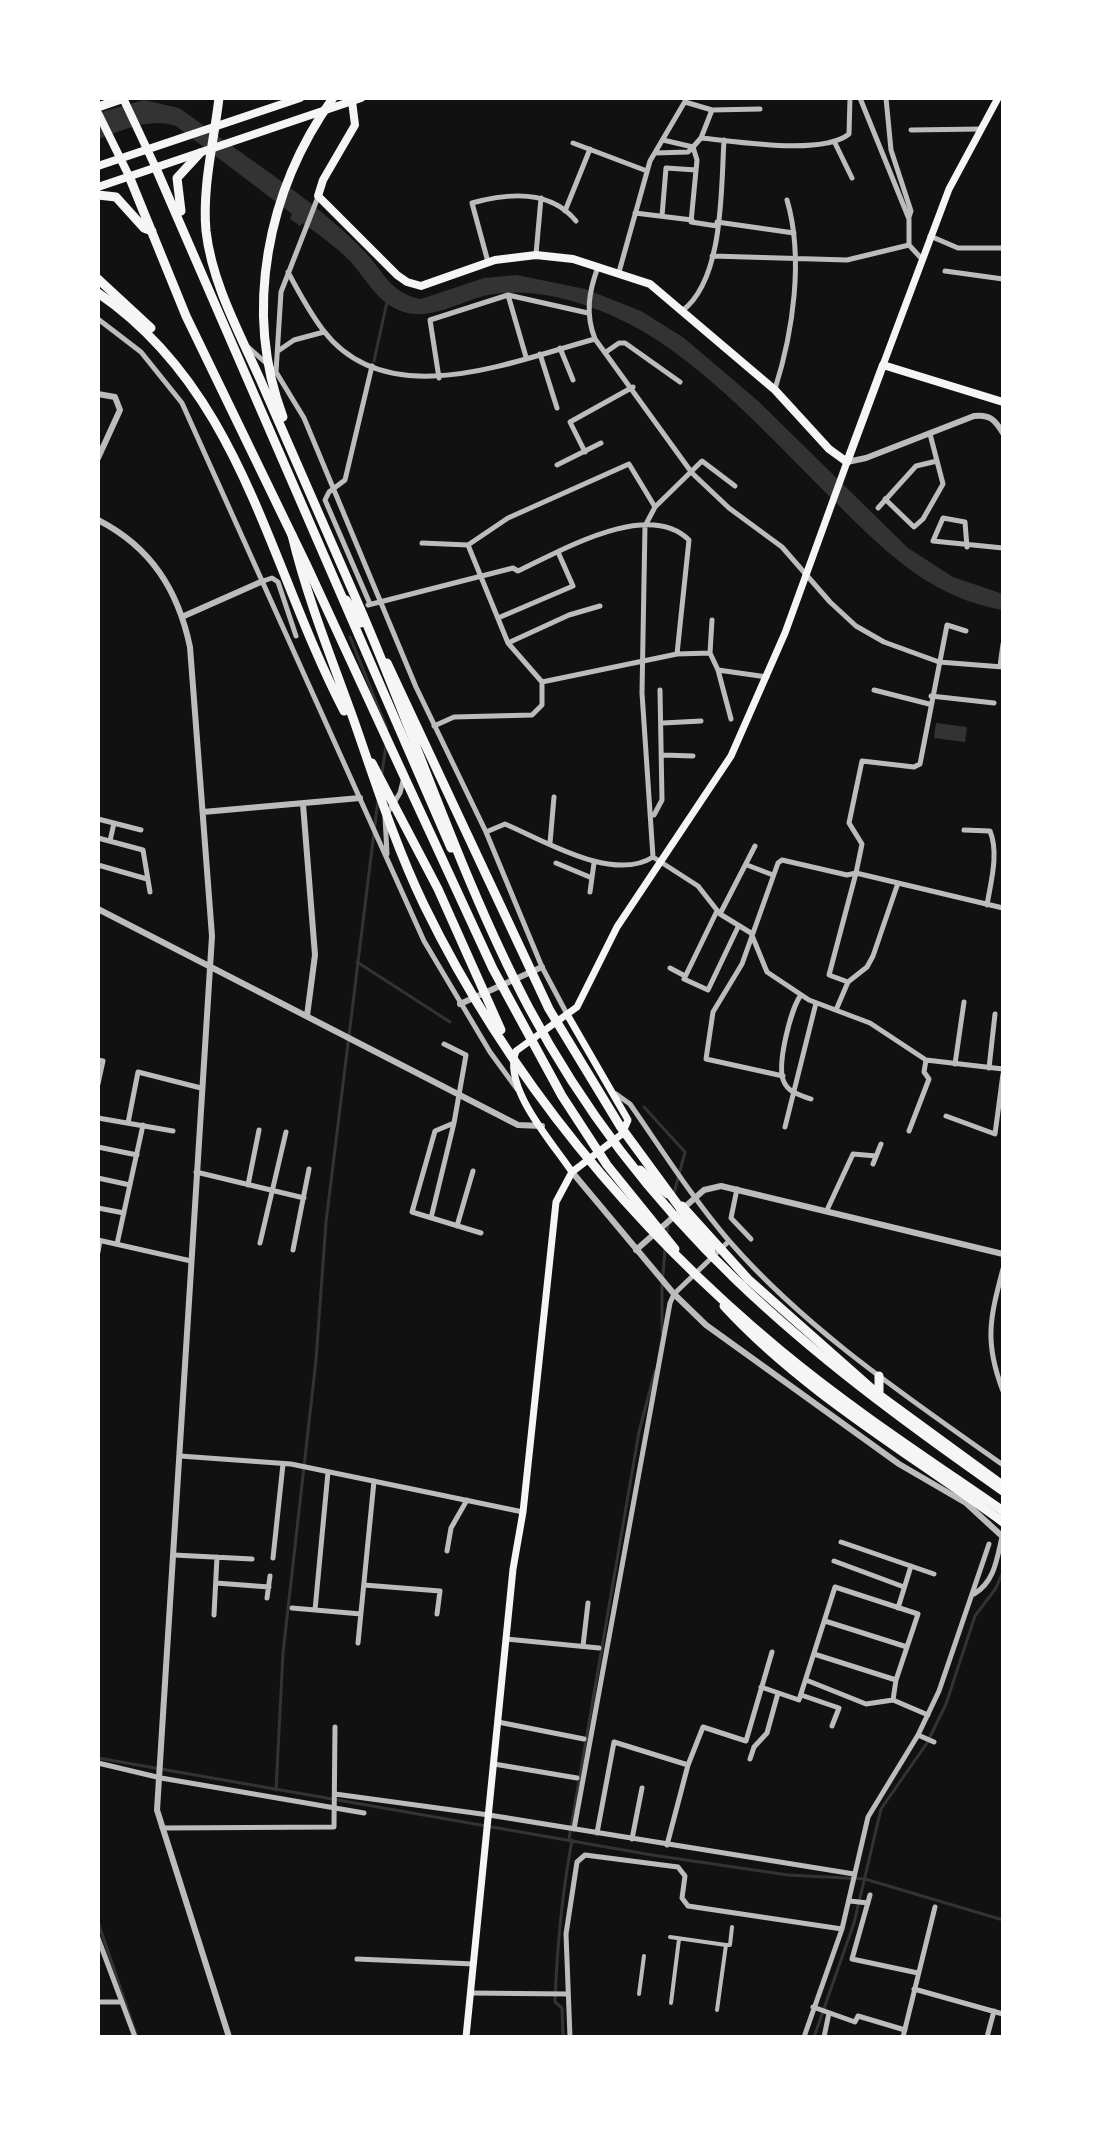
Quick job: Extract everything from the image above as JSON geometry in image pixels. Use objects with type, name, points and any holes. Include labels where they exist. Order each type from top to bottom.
[{"type":"highway","points":[[219,98],[206,214],[210,257],[366,622],[478,901],[523,996],[598,1119],[678,1223],[793,1335],[914,1429],[1003,1488]]},
{"type":"highway","points":[[322,522],[269,374],[262,298],[269,250],[282,200],[305,143],[333,98]]},
{"type":"highway","points":[[98,111],[124,100]]},
{"type":"highway","points":[[184,226],[177,178],[202,152]]},
{"type":"highway","points":[[155,166],[184,226],[225,329],[504,965],[559,1068],[593,1118],[636,1167],[725,1245],[766,1295],[879,1395],[1003,1488]]},
{"type":"highway","points":[[129,176],[186,316],[403,771],[493,969],[562,1096],[607,1165],[695,1274],[745,1329],[812,1385],[1003,1522]]},
{"type":"highway","points":[[98,195],[116,197],[144,228],[152,231]]},
{"type":"highway","points":[[98,279],[150,328],[189,378],[235,458],[333,689],[418,849],[493,1013],[526,1075]]},
{"type":"highway","points":[[98,293],[143,328],[189,378]]},
{"type":"highway","points":[[292,535],[338,681],[390,824],[423,903],[461,975],[526,1075],[621,1198],[725,1304],[825,1386],[1003,1511]]},
{"type":"highway","points":[[346,600],[385,659],[515,941],[577,1057],[682,1213],[712,1251],[793,1335]]},
{"type":"highway","points":[[879,1376],[879,1395]]},
{"type":"main road","points":[[98,166],[300,98]]},
{"type":"main road","points":[[572,1172],[520,1093],[512,1067],[516,1051],[577,1007],[617,927],[656,861],[731,756],[768,677],[921,258],[954,178],[998,98]]},
{"type":"main road","points":[[124,100],[155,166]]},
{"type":"main road","points":[[98,187],[357,100],[355,125],[323,180],[318,199],[407,282],[429,286],[488,263],[536,255],[573,259],[650,284],[775,390],[829,449],[847,462]]},
{"type":"main road","points":[[98,111],[129,176]]},
{"type":"main road","points":[[883,365],[1003,402]]},
{"type":"main road","points":[[466,2037],[506,1639],[523,1512],[556,1202],[572,1172],[622,1134],[627,1126],[627,1113],[568,1016]]},
{"type":"street","points":[[701,138],[802,146],[834,141],[849,134],[850,98]]},
{"type":"street","points":[[860,98],[909,219]]},
{"type":"street","points":[[886,98],[887,126],[911,211],[909,245],[921,258]]},
{"type":"street","points":[[619,272],[647,171],[686,100],[712,110],[760,109]]},
{"type":"street","points":[[655,153],[688,152],[701,138],[712,110]]},
{"type":"street","points":[[911,130],[981,129]]},
{"type":"street","points":[[663,140],[693,147]]},
{"type":"street","points":[[682,311],[695,302],[707,281],[717,224],[724,140]]},
{"type":"street","points":[[834,141],[852,178]]},
{"type":"street","points":[[573,143],[647,171]]},
{"type":"street","points":[[692,220],[696,170],[693,147]]},
{"type":"street","points":[[565,211],[590,149]]},
{"type":"street","points":[[662,216],[666,168],[696,170]]},
{"type":"street","points":[[488,263],[472,203],[502,195],[548,199],[576,221]]},
{"type":"street","points":[[536,255],[541,198]]},
{"type":"street","points":[[276,372],[277,310],[288,272],[318,199]]},
{"type":"street","points":[[775,390],[792,309],[794,233],[787,200]]},
{"type":"street","points":[[635,213],[794,233]]},
{"type":"street","points":[[930,236],[958,248],[1003,248]]},
{"type":"street","points":[[712,256],[847,260],[909,245]]},
{"type":"street","points":[[598,267],[588,311],[595,339],[633,387],[692,473],[729,508],[782,547],[806,577],[856,626],[884,642],[939,662],[1001,666],[1003,644]]},
{"type":"street","points":[[945,271],[1003,279]]},
{"type":"street","points":[[288,272],[324,332],[349,353],[372,366],[400,374],[439,378],[595,339]]},
{"type":"street","points":[[439,378],[430,320],[508,295],[588,311]]},
{"type":"street","points":[[508,295],[526,357]]},
{"type":"street","points":[[98,319],[141,352],[182,403],[263,581],[296,637]]},
{"type":"street","points":[[225,329],[276,372],[304,418],[434,726],[486,832],[542,967],[568,1016]]},
{"type":"street","points":[[277,351],[294,340],[324,332]]},
{"type":"street","points":[[606,352],[619,343],[625,343],[680,382]]},
{"type":"street","points":[[560,348],[573,380]]},
{"type":"street","points":[[540,354],[557,408]]},
{"type":"street","points":[[372,366],[345,480],[326,495],[326,510],[369,604],[481,579],[513,568],[518,571],[608,532],[646,523],[680,530],[689,540],[677,654]]},
{"type":"street","points":[[585,452],[570,422],[633,387]]},
{"type":"street","points":[[98,394],[115,397],[120,410],[98,458]]},
{"type":"street","points":[[847,462],[974,416],[985,415],[994,420],[1003,433]]},
{"type":"street","points":[[885,499],[914,527],[923,519],[943,484],[930,434]]},
{"type":"street","points":[[557,465],[601,443]]},
{"type":"street","points":[[656,861],[650,845],[653,815],[642,661],[646,523],[655,507],[702,461],[735,486]]},
{"type":"street","points":[[878,508],[916,466],[937,461]]},
{"type":"street","points":[[422,543],[468,545],[508,518],[629,464],[655,507]]},
{"type":"street","points":[[967,547],[965,522],[943,518],[933,541],[967,547],[1003,548]]},
{"type":"street","points":[[98,520],[131,540],[162,573],[184,616],[190,647],[212,936],[157,1810],[229,2037]]},
{"type":"street","points":[[434,726],[454,717],[532,715],[542,705],[542,682],[508,643],[468,545]]},
{"type":"street","points":[[498,618],[573,586],[558,552]]},
{"type":"street","points":[[184,616],[263,581],[272,578],[278,582],[296,637],[360,798],[424,941],[460,1004],[520,1093]]},
{"type":"street","points":[[508,643],[569,615],[600,606]]},
{"type":"street","points":[[712,620],[710,653],[718,670],[731,719]]},
{"type":"street","points":[[848,982],[829,975],[862,844],[849,823],[862,761],[914,767],[920,764],[947,625],[966,631]]},
{"type":"street","points":[[542,682],[677,654],[710,653]]},
{"type":"street","points":[[718,670],[768,677]]},
{"type":"street","points":[[653,815],[662,800],[660,690]]},
{"type":"street","points":[[874,690],[930,700],[994,703]]},
{"type":"street","points":[[663,723],[701,721]]},
{"type":"street","points":[[663,755],[693,756]]},
{"type":"street","points":[[387,859],[385,817],[400,793],[403,771]]},
{"type":"street","points":[[550,843],[554,797]]},
{"type":"street","points":[[203,812],[360,798]]},
{"type":"street","points":[[303,804],[315,955],[307,1016]]},
{"type":"street","points":[[98,819],[141,830]]},
{"type":"street","points":[[110,841],[114,823]]},
{"type":"street","points":[[486,832],[505,824],[594,863],[656,861],[698,886],[719,913],[751,933],[767,972],[801,995],[870,1023],[926,1060],[1003,1072],[995,1134],[946,1116]]},
{"type":"street","points":[[964,830],[990,831],[992,837],[995,851],[987,905]]},
{"type":"street","points":[[98,838],[143,850],[150,892]]},
{"type":"street","points":[[685,976],[755,846]]},
{"type":"street","points":[[783,1076],[706,1059],[713,1012],[742,964],[773,875],[782,860],[847,875],[856,873],[1003,908]]},
{"type":"street","points":[[556,863],[592,878]]},
{"type":"street","points":[[590,892],[594,863]]},
{"type":"street","points":[[98,865],[147,879]]},
{"type":"street","points":[[747,865],[773,875]]},
{"type":"street","points":[[836,1010],[848,982],[867,967],[873,956],[898,883]]},
{"type":"street","points":[[98,909],[518,1125],[542,1126]]},
{"type":"street","points":[[670,968],[685,976],[684,979],[708,990],[738,927]]},
{"type":"street","points":[[460,1004],[542,967]]},
{"type":"street","points":[[801,995],[793,1006],[783,1076],[793,1093],[811,1099]]},
{"type":"street","points":[[955,1064],[964,1002]]},
{"type":"street","points":[[785,1127],[816,1003]]},
{"type":"street","points":[[989,1068],[995,1014]]},
{"type":"street","points":[[431,1218],[454,1123],[466,1055],[444,1044]]},
{"type":"street","points":[[98,1060],[103,1061],[98,1084]]},
{"type":"street","points":[[909,1131],[929,1079],[924,1072],[926,1060]]},
{"type":"street","points":[[128,1123],[138,1072],[201,1088]]},
{"type":"street","points":[[616,1094],[630,1104],[725,1245],[810,1321],[879,1376],[1003,1465]]},
{"type":"street","points":[[98,1118],[173,1131]]},
{"type":"street","points":[[454,1123],[435,1131],[412,1212],[481,1233]]},
{"type":"street","points":[[117,1244],[143,1125]]},
{"type":"street","points":[[248,1185],[259,1130]]},
{"type":"street","points":[[260,1243],[286,1132]]},
{"type":"street","points":[[873,1164],[881,1144]]},
{"type":"street","points":[[98,1147],[137,1155]]},
{"type":"street","points":[[827,1210],[853,1154],[876,1156]]},
{"type":"street","points":[[293,1250],[309,1169]]},
{"type":"street","points":[[457,1226],[473,1171]]},
{"type":"street","points":[[196,1172],[304,1198]]},
{"type":"street","points":[[572,1172],[674,1294],[706,1325],[913,1473],[966,1503],[1003,1535],[992,1577],[987,1586],[973,1594]]},
{"type":"street","points":[[98,1178],[130,1185]]},
{"type":"street","points":[[636,1250],[713,1187],[737,1188],[1003,1254]]},
{"type":"street","points":[[737,1188],[731,1218],[751,1239]]},
{"type":"street","points":[[98,1208],[124,1213]]},
{"type":"street","points":[[98,1252],[99,1240],[191,1261]]},
{"type":"street","points":[[574,1829],[644,1431],[674,1294],[725,1245]]},
{"type":"street","points":[[1003,1269],[992,1311],[988,1344],[1003,1391]]},
{"type":"street","points":[[992,1362],[1003,1382]]},
{"type":"street","points":[[855,1432],[893,1444]]},
{"type":"street","points":[[180,1456],[283,1464],[523,1512]]},
{"type":"street","points":[[273,1558],[283,1464]]},
{"type":"street","points":[[315,1610],[328,1472]]},
{"type":"street","points":[[358,1643],[374,1481]]},
{"type":"street","points":[[447,1551],[451,1528],[467,1500]]},
{"type":"street","points":[[841,1542],[934,1574]]},
{"type":"street","points":[[804,2037],[842,1929],[868,1817],[928,1715],[989,1544]]},
{"type":"street","points":[[174,1555],[252,1559]]},
{"type":"street","points":[[214,1615],[217,1557]]},
{"type":"street","points":[[834,1561],[904,1587]]},
{"type":"street","points":[[898,1608],[911,1566]]},
{"type":"street","points":[[267,1598],[270,1576]]},
{"type":"street","points":[[216,1583],[269,1587]]},
{"type":"street","points":[[364,1585],[440,1591],[437,1614]]},
{"type":"street","points":[[761,1687],[799,1700],[835,1587],[918,1614],[896,1680],[893,1700]]},
{"type":"street","points":[[583,1646],[588,1603]]},
{"type":"street","points":[[292,1608],[361,1614]]},
{"type":"street","points":[[825,1621],[907,1647]]},
{"type":"street","points":[[506,1639],[599,1648]]},
{"type":"street","points":[[667,1845],[688,1765],[703,1727],[746,1741],[772,1652]]},
{"type":"street","points":[[814,1654],[896,1680]]},
{"type":"street","points":[[806,1680],[866,1704],[893,1700],[928,1715]]},
{"type":"street","points":[[750,1759],[754,1747],[767,1733],[778,1693]]},
{"type":"street","points":[[801,1695],[839,1708],[832,1726]]},
{"type":"street","points":[[498,1722],[584,1739]]},
{"type":"street","points":[[162,1828],[334,1827],[335,1727]]},
{"type":"street","points":[[918,1735],[934,1742]]},
{"type":"street","points":[[597,1833],[614,1742],[688,1765]]},
{"type":"street","points":[[98,1763],[161,1778],[364,1813]]},
{"type":"street","points":[[494,1764],[577,1778]]},
{"type":"street","points":[[632,1839],[642,1788]]},
{"type":"street","points":[[335,1794],[854,1874]]},
{"type":"street","points":[[570,2037],[564,1994],[566,1934],[577,1862],[585,1855],[678,1867],[685,1876],[682,1898],[688,1906],[842,1929]]},
{"type":"street","points":[[870,1895],[852,1959],[885,1969],[918,1973]]},
{"type":"street","points":[[850,1901],[868,1903]]},
{"type":"street","points":[[903,2037],[935,1907]]},
{"type":"street","points":[[670,1937],[730,1945],[732,1927]]},
{"type":"street","points":[[98,1938],[135,2037]]},
{"type":"street","points":[[671,2003],[679,1939]]},
{"type":"street","points":[[717,2010],[726,1945]]},
{"type":"street","points":[[639,1994],[644,1956]]},
{"type":"street","points":[[357,1959],[474,1964]]},
{"type":"street","points":[[914,1989],[1003,2014]]},
{"type":"street","points":[[470,1993],[564,1994]]},
{"type":"street","points":[[98,2002],[120,2002]]},
{"type":"street","points":[[813,2007],[855,2022],[858,2016],[905,2030]]},
{"type":"street","points":[[987,2037],[994,2011]]},
{"type":"street","points":[[824,2037],[829,2013]]},
{"type":"shaded area","points":[[144,100],[179,108],[284,183],[347,235],[389,282],[403,293],[421,299],[484,278],[517,275],[585,289],[641,311],[684,338],[758,401],[908,548],[953,577],[1003,594],[1003,610],[950,594],[905,566],[704,376],[660,342],[622,320],[578,303],[532,293],[488,295],[423,314],[401,311],[379,296],[333,246],[303,223],[300,226],[290,219],[292,214],[176,126],[147,124],[98,139],[98,113]]},
{"type":"shaded area","points":[[936,723],[967,727],[965,742],[934,738]]},
{"type":"waterway","points":[[374,361],[387,302]]},
{"type":"waterway","points":[[350,637],[387,729]]},
{"type":"waterway","points":[[382,773],[386,745]]},
{"type":"waterway","points":[[276,1790],[283,1653],[316,1360],[326,1222],[378,800]]},
{"type":"waterway","points":[[357,962],[450,1022]]},
{"type":"waterway","points":[[644,1107],[685,1152],[674,1193]]},
{"type":"waterway","points":[[667,1232],[672,1201]]},
{"type":"waterway","points":[[663,1276],[665,1248]]},
{"type":"waterway","points":[[662,1284],[662,1332]]},
{"type":"waterway","points":[[1003,1323],[1003,1346]]},
{"type":"waterway","points":[[569,1839],[639,1432],[655,1371]]},
{"type":"waterway","points":[[814,2037],[854,1923],[881,1809],[927,1743],[946,1704],[975,1616],[996,1588],[1003,1572]]},
{"type":"waterway","points":[[98,1758],[652,1855],[788,1875],[865,1879],[1003,1920]]},
{"type":"waterway","points":[[563,2037],[562,2008],[555,2002],[563,1900],[572,1840]]},
{"type":"waterway","points":[[98,1922],[137,2037]]}]
